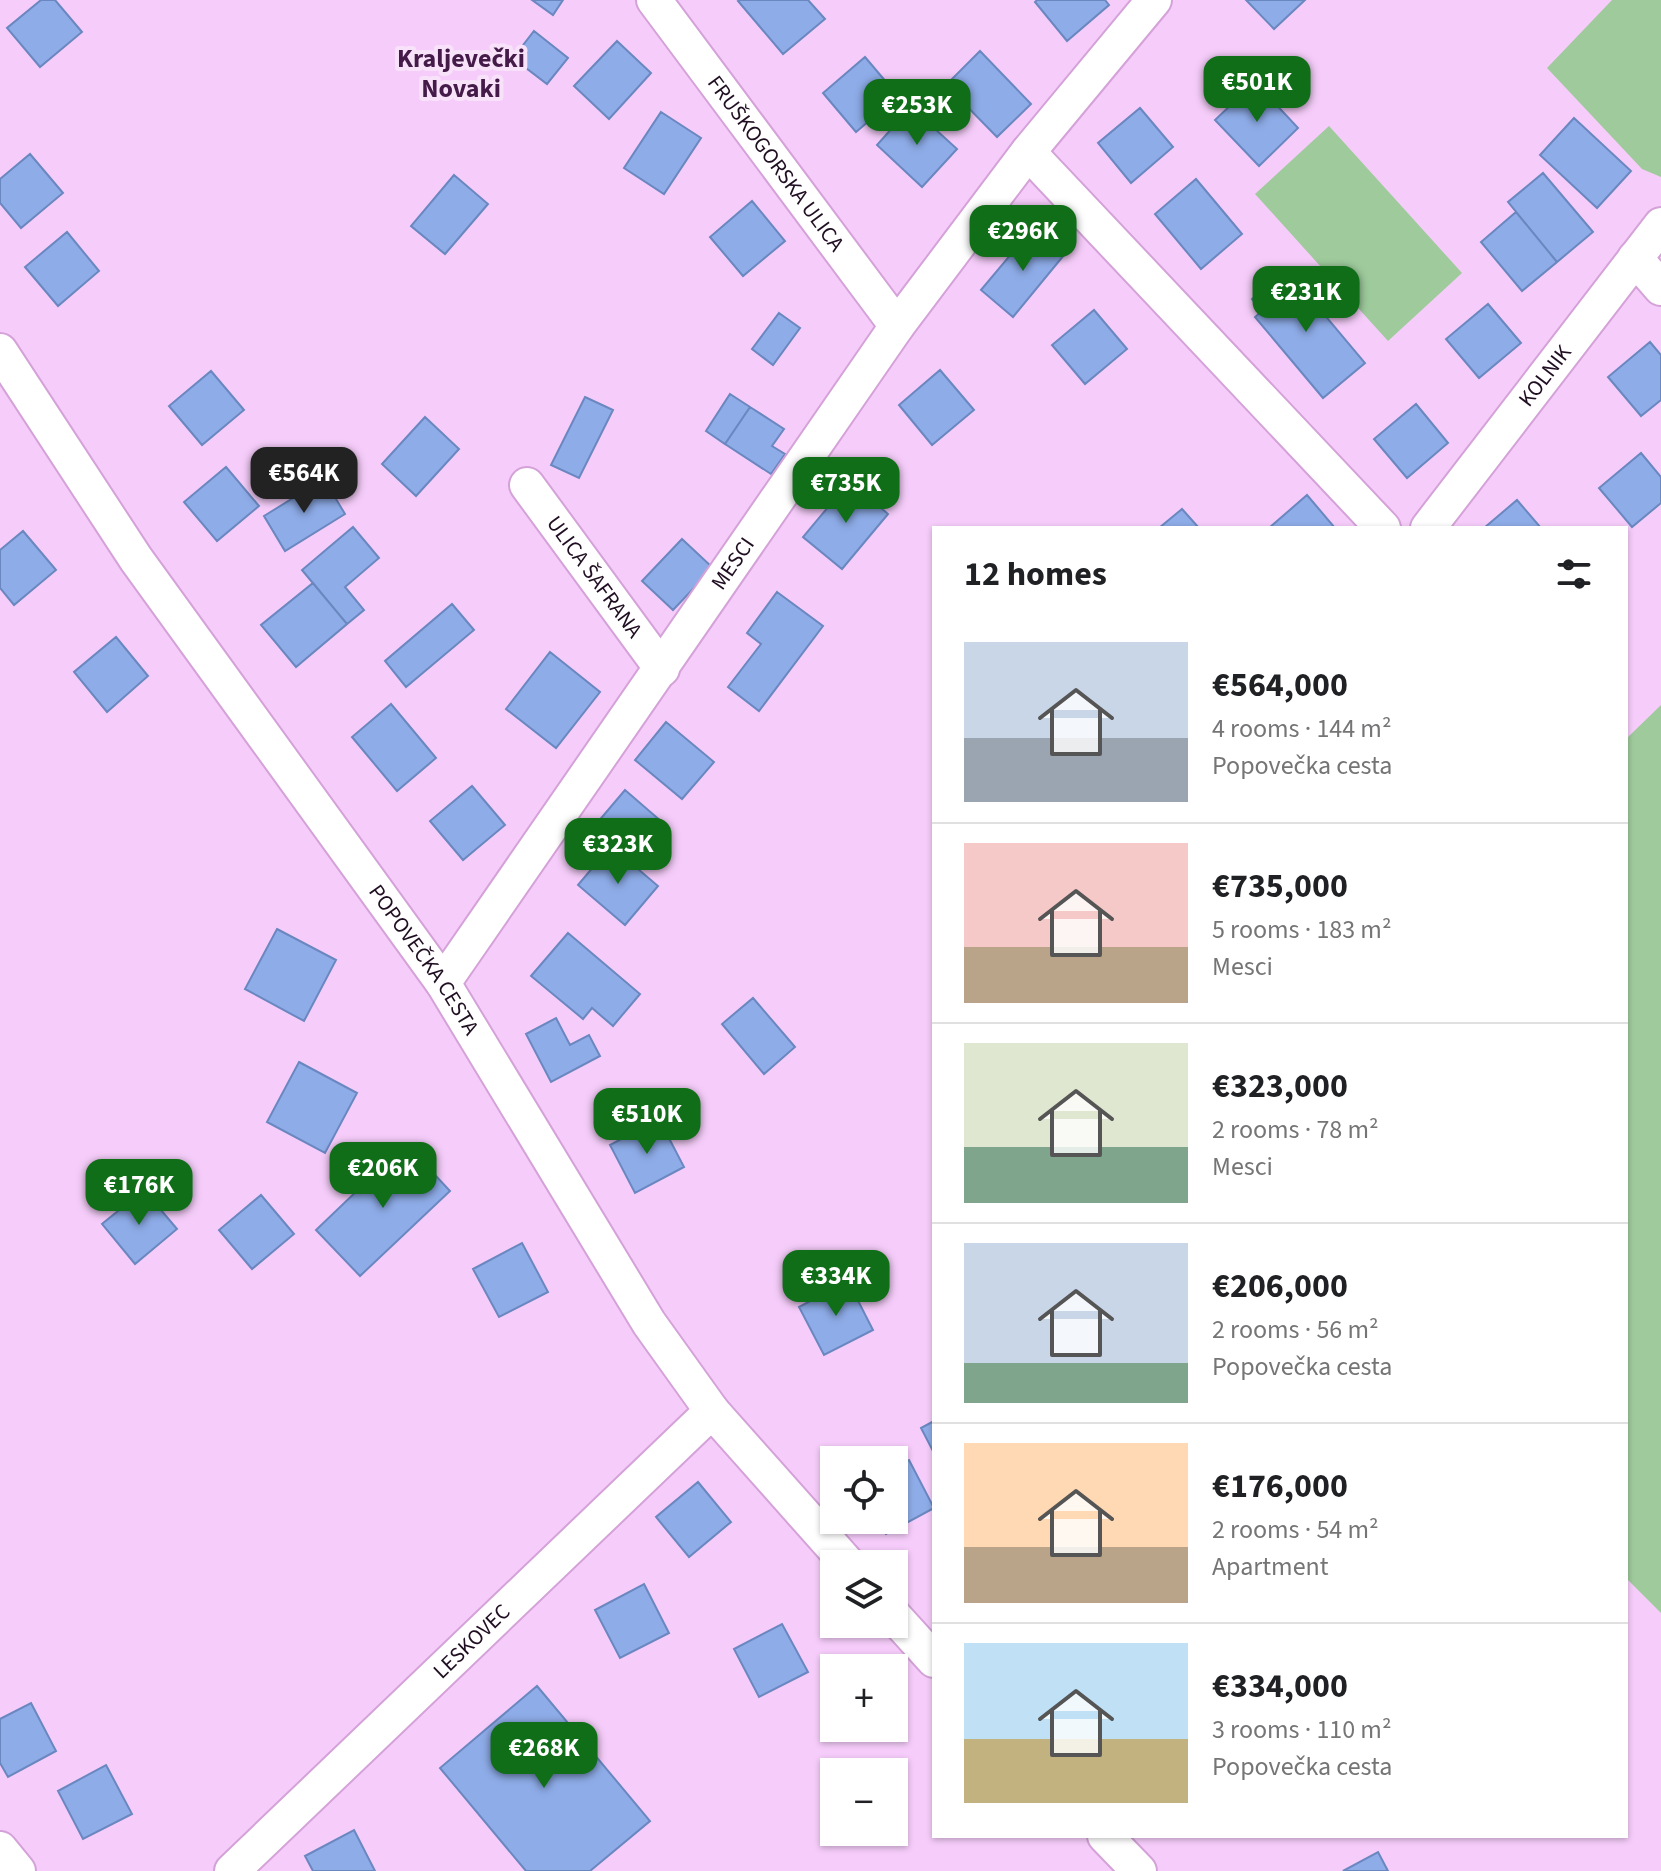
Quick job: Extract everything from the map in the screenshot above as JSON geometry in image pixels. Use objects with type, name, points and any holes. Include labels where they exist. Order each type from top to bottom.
[{"type":"street","name":"FRUŠKOGORSKA ULICA","points":[[654,0],[897,326]]},
{"type":"street","name":"MESCI","points":[[443,983],[897,326],[1028,152],[1154,0]]},
{"type":"street","points":[[1028,152],[1381,526]]},
{"type":"street","name":"KOLNIK","points":[[1430,526],[1661,225]]},
{"type":"street","points":[[1635,258],[1661,288]]},
{"type":"street","name":"POPOVEČKA CESTA","points":[[0,351],[136,559],[443,983],[649,1323],[712,1411],[836,1550]]},
{"type":"street","name":"ULICA ŠAFRANA","points":[[527,485],[662,669]]},
{"type":"street","name":"LESKOVEC","points":[[232,1871],[712,1411]]},
{"type":"street","points":[[908,1631],[932,1658]]},
{"type":"street","points":[[1107,1838],[1139,1871]]},
{"type":"street","points":[[0,1849],[18,1871]]},
{"type":"green space","points":[[1612,0],[1661,0],[1661,177],[1642,169],[1547,68]]},
{"type":"green space","points":[[1329,126],[1462,273],[1388,341],[1255,194]]},
{"type":"green space","points":[[1661,705],[1661,1613],[1628,1580],[1628,737]]},
{"type":"building","points":[[41,0],[55,0],[82,32],[40,67],[7,28]]},
{"type":"building","points":[[532,0],[563,0],[553,15]]},
{"type":"building","points":[[740,0],[808,0],[825,19],[783,54]]},
{"type":"building","points":[[1105,0],[1109,5],[1067,41],[1035,2]]},
{"type":"building","points":[[1246,0],[1305,0],[1274,29]]},
{"type":"building","points":[[534,31],[568,58],[547,84],[513,58]]},
{"type":"building","points":[[617,41],[651,73],[609,119],[574,86]]},
{"type":"building","points":[[980,51],[1031,104],[997,137],[946,85]]},
{"type":"building","points":[[865,57],[898,96],[856,132],[823,93]]},
{"type":"building","points":[[1255,82],[1298,128],[1259,166],[1215,120]]},
{"type":"building","points":[[911,107],[957,149],[922,187],[877,145]]},
{"type":"building","points":[[1140,108],[1173,147],[1131,183],[1098,143]]},
{"type":"building","points":[[661,112],[701,138],[664,194],[624,168]]},
{"type":"building","points":[[1574,118],[1631,171],[1597,208],[1540,155]]},
{"type":"building","points":[[30,154],[63,193],[21,228],[0,203],[0,179]]},
{"type":"building","points":[[1543,173],[1593,232],[1557,262],[1508,202]]},
{"type":"building","points":[[454,175],[488,204],[445,254],[411,226]]},
{"type":"building","points":[[1196,179],[1242,234],[1201,269],[1155,214]]},
{"type":"building","points":[[752,201],[785,241],[743,276],[710,237]]},
{"type":"building","points":[[1516,212],[1557,262],[1522,291],[1481,242]]},
{"type":"building","points":[[1033,228],[1064,255],[1013,317],[981,290]]},
{"type":"building","points":[[67,232],[99,271],[58,306],[25,267]]},
{"type":"building","points":[[1286,269],[1365,363],[1323,398],[1255,317],[1262,311],[1252,299]]},
{"type":"building","points":[[1488,304],[1521,343],[1479,378],[1446,339]]},
{"type":"building","points":[[1094,310],[1127,349],[1085,384],[1052,345]]},
{"type":"building","points":[[779,313],[800,328],[773,365],[752,349]]},
{"type":"building","points":[[1650,342],[1661,355],[1661,400],[1641,416],[1608,377]]},
{"type":"building","points":[[940,370],[974,410],[932,445],[899,405]]},
{"type":"building","points":[[211,371],[244,410],[202,445],[169,406]]},
{"type":"building","points":[[730,394],[750,407],[725,444],[706,431]]},
{"type":"building","points":[[585,397],[613,410],[579,478],[551,465]]},
{"type":"building","points":[[1416,404],[1448,443],[1407,478],[1374,439]]},
{"type":"building","points":[[750,407],[784,429],[772,446],[785,454],[771,474],[725,444]]},
{"type":"building","points":[[425,417],[459,449],[416,496],[382,464]]},
{"type":"building","points":[[1641,453],[1661,477],[1661,503],[1632,527],[1599,488]]},
{"type":"building","points":[[226,467],[259,506],[217,541],[184,502]]},
{"type":"building","points":[[324,479],[345,514],[285,551],[264,516]]},
{"type":"building","points":[[850,481],[888,514],[842,569],[803,537]]},
{"type":"building","points":[[1307,495],[1333,526],[1271,526]]},
{"type":"building","points":[[1517,500],[1539,526],[1486,526]]},
{"type":"building","points":[[1182,509],[1197,526],[1161,526]]},
{"type":"building","points":[[353,527],[379,558],[345,587],[364,610],[347,624],[302,570]]},
{"type":"building","points":[[23,531],[56,570],[14,605],[0,588],[0,550]]},
{"type":"building","points":[[682,539],[713,568],[673,610],[642,581]]},
{"type":"building","points":[[313,583],[347,624],[296,667],[261,625]]},
{"type":"building","points":[[777,592],[823,626],[759,711],[728,687],[761,644],[747,633]]},
{"type":"building","points":[[452,604],[474,630],[406,687],[385,661]]},
{"type":"building","points":[[116,637],[148,676],[107,712],[74,672]]},
{"type":"building","points":[[550,652],[600,692],[556,748],[506,709]]},
{"type":"building","points":[[391,704],[436,758],[397,791],[352,737]]},
{"type":"building","points":[[666,722],[714,762],[682,799],[635,760]]},
{"type":"building","points":[[472,786],[505,825],[463,860],[430,821]]},
{"type":"building","points":[[625,790],[669,828],[635,867],[592,829]]},
{"type":"building","points":[[611,846],[658,886],[625,925],[578,885]]},
{"type":"building","points":[[277,929],[336,960],[304,1021],[245,989]]},
{"type":"building","points":[[568,933],[640,994],[613,1026],[592,1008],[583,1019],[531,976]]},
{"type":"building","points":[[753,998],[795,1047],[764,1074],[722,1024]]},
{"type":"building","points":[[556,1018],[570,1045],[589,1035],[600,1056],[551,1082],[526,1034]]},
{"type":"building","points":[[299,1062],[357,1093],[325,1153],[267,1122]]},
{"type":"building","points":[[659,1119],[684,1167],[635,1193],[610,1145]]},
{"type":"building","points":[[406,1144],[450,1191],[360,1276],[316,1230]]},
{"type":"building","points":[[144,1190],[177,1229],[135,1264],[102,1224]]},
{"type":"building","points":[[261,1195],[294,1234],[252,1269],[219,1230]]},
{"type":"building","points":[[522,1243],[548,1292],[499,1317],[473,1269]]},
{"type":"building","points":[[848,1281],[873,1330],[824,1355],[799,1307]]},
{"type":"building","points":[[932,1422],[932,1449],[921,1428]]},
{"type":"building","points":[[909,1460],[932,1504],[932,1509],[908,1522]]},
{"type":"building","points":[[698,1482],[731,1522],[689,1557],[656,1517]]},
{"type":"building","points":[[644,1584],[669,1633],[620,1658],[595,1610]]},
{"type":"building","points":[[782,1624],[808,1672],[759,1697],[734,1649]]},
{"type":"building","points":[[537,1686],[650,1821],[590,1871],[526,1871],[440,1768]]},
{"type":"building","points":[[31,1703],[56,1751],[8,1777],[0,1763],[0,1719]]},
{"type":"building","points":[[106,1765],[132,1814],[83,1839],[58,1791]]},
{"type":"building","points":[[354,1830],[375,1871],[313,1871],[305,1856]]},
{"type":"building","points":[[1378,1852],[1388,1871],[1343,1871]]},
{"type":"district","name":"Kraljevečki Novaki","points":[[461,73]]}]
